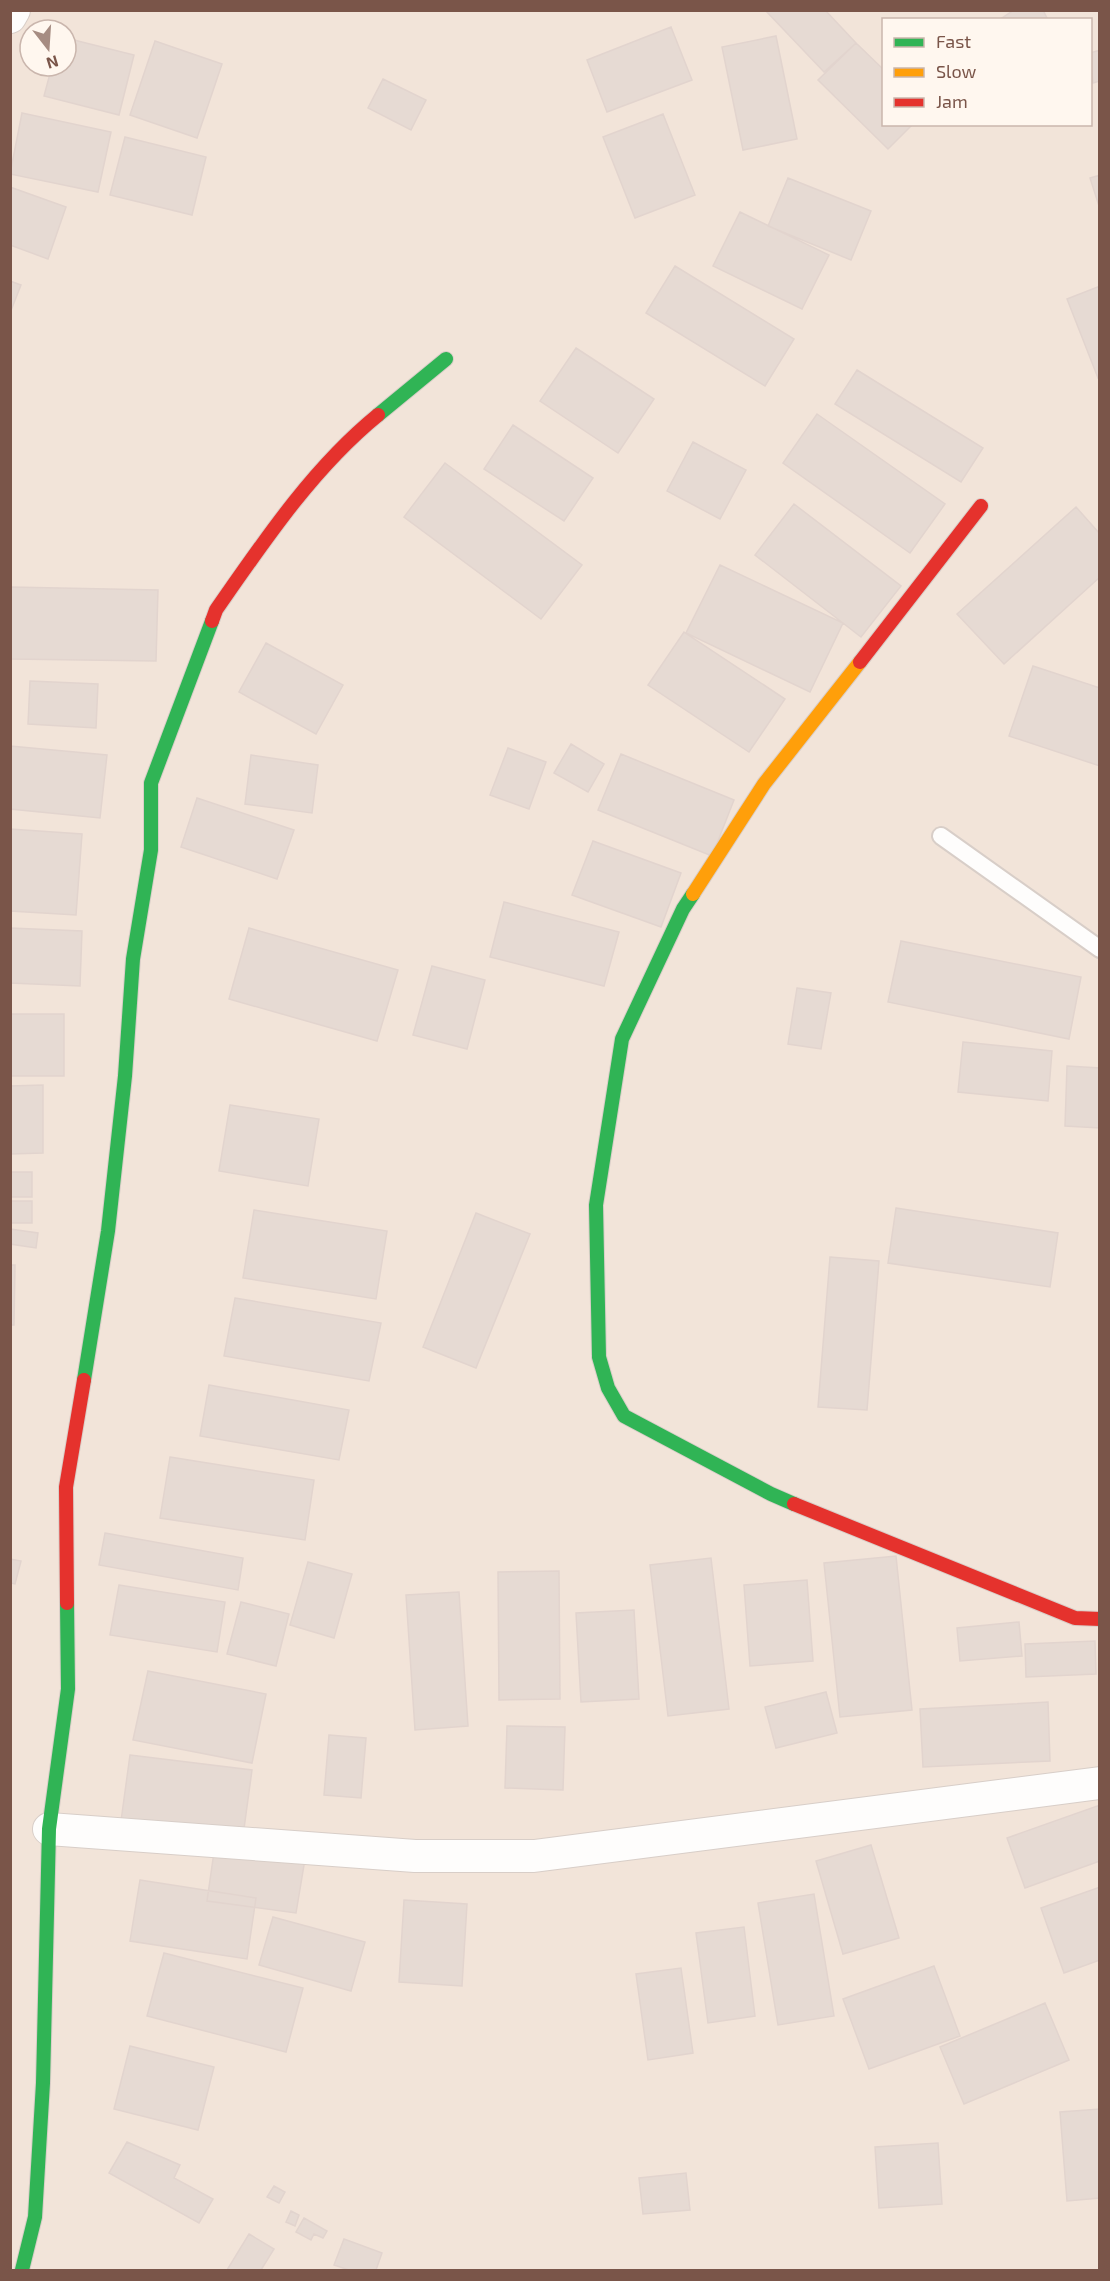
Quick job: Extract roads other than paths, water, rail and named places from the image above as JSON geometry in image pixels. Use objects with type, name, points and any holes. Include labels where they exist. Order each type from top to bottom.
[{"type":"street","points":[[10,17],[14,10]]},
{"type":"street","points":[[22,2271],[35,2217],[43,2083],[49,1829],[68,1689],[66,1487],[108,1231],[125,1076],[133,959],[151,850],[151,783],[216,610],[273,528],[325,468],[373,419],[446,358]]},
{"type":"street","points":[[981,506],[764,783],[683,909],[622,1040],[596,1205],[599,1357],[608,1388],[624,1416],[771,1494],[1075,1618],[1100,1619]]},
{"type":"street","points":[[49,1829],[415,1856],[534,1856],[1100,1783]]},
{"type":"lane","points":[[941,836],[1100,949]]}]
